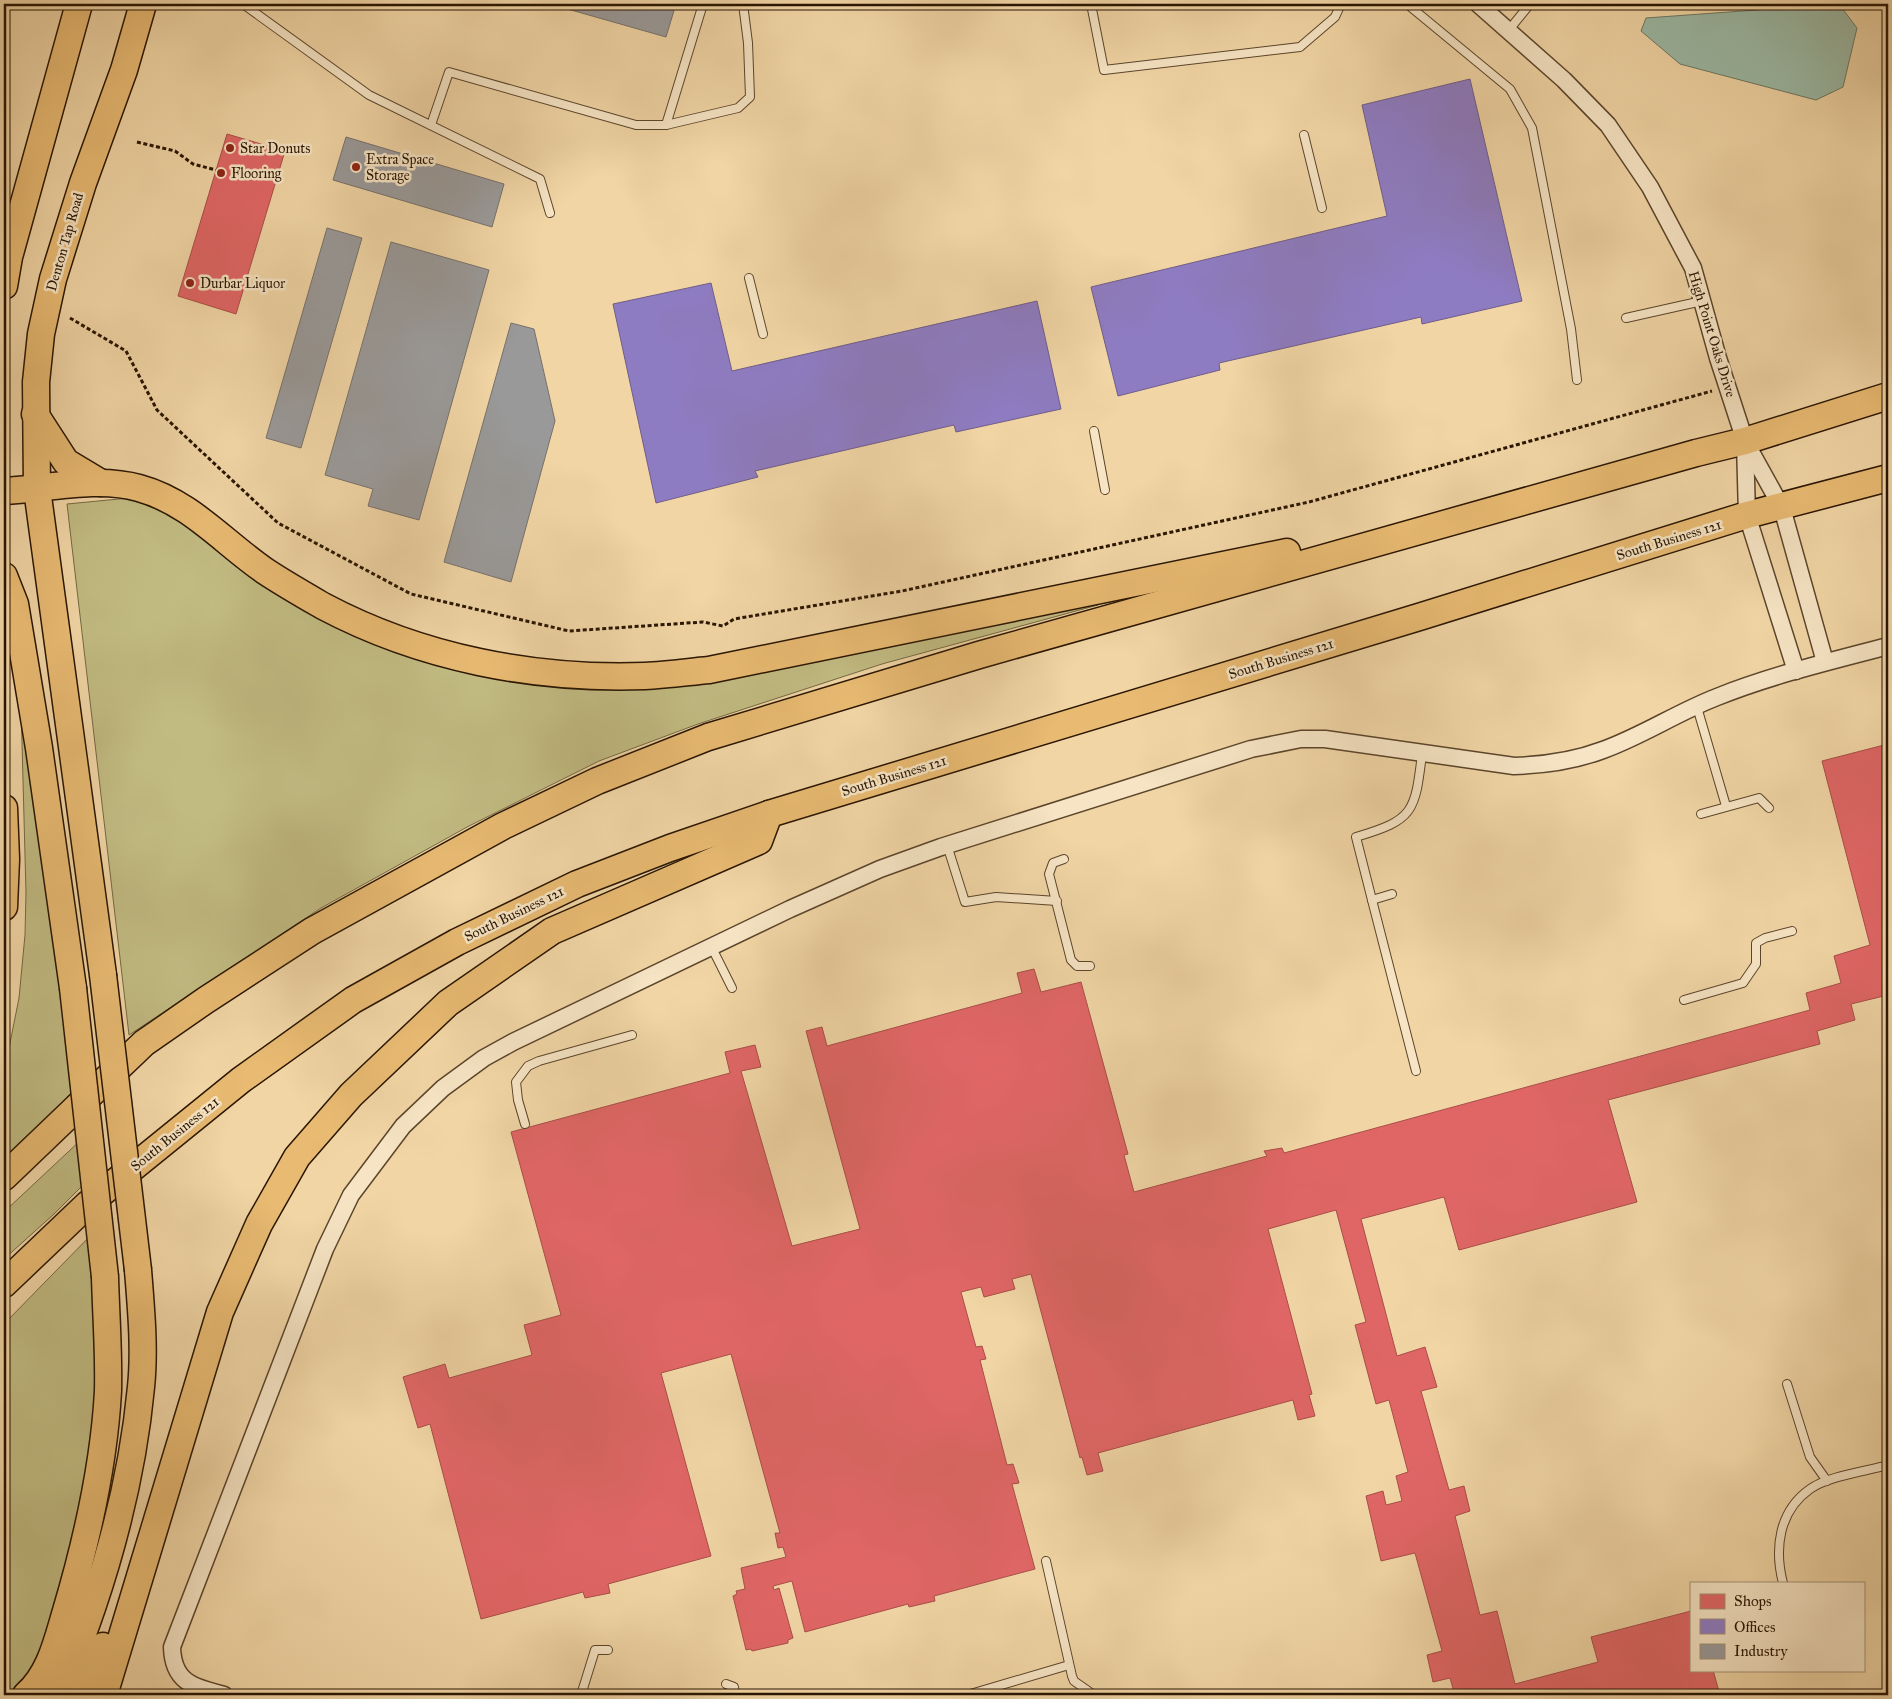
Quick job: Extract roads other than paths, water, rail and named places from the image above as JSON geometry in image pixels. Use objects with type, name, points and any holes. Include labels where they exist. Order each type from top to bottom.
[{"type":"main road","points":[[4,280],[79,4]]},
{"type":"main road","name":"Denton Tap Road","points":[[56,1695],[71,1668],[111,1552],[132,1452],[142,1386],[142,1316],[103,975],[37,489],[35,414],[41,334],[53,279],[83,183],[124,70],[143,4]]},
{"type":"main road","points":[[4,1177],[144,1043],[206,1000],[312,931],[556,799],[708,737],[979,655],[1696,453],[1745,441],[1888,396]]},
{"type":"main road","points":[[35,414],[66,462],[101,483]]},
{"type":"main road","name":"South Business 121","points":[[4,1284],[88,1204],[225,1092],[353,1000],[457,942],[577,884],[670,848],[769,814],[1747,515],[1782,508],[1888,478]]},
{"type":"main road","points":[[4,491],[101,483],[139,487],[172,500],[201,520],[264,570],[324,606],[401,640],[462,658],[515,670],[578,675],[645,676],[709,670],[1412,526],[1453,514],[1473,517]]},
{"type":"main road","points":[[4,576],[15,604],[39,748],[73,988],[105,1277],[108,1390],[102,1444],[85,1549],[52,1658],[35,1688],[26,1695]]},
{"type":"main road","points":[[4,808],[6,859],[4,907]]},
{"type":"main road","points":[[104,1695],[220,1312],[259,1224],[297,1157],[350,1095],[448,1003],[552,931],[759,841],[769,814]]},
{"type":"main road","points":[[81,1695],[92,1675],[118,1608],[150,1496],[158,1484],[170,1474]]},
{"type":"street","name":"High Point Oaks Drive","points":[[1478,4],[1564,80],[1608,125],[1650,187],[1689,260],[1745,441],[1782,508],[1825,662]]},
{"type":"street","name":"High Point Oaks Drive","points":[[1745,441],[1747,515],[1796,671]]},
{"type":"street","points":[[224,1695],[190,1684],[181,1678],[174,1662],[172,1647],[310,1286],[351,1195],[403,1126],[443,1088],[484,1058],[549,1023],[828,892],[947,845],[1252,749],[1277,743],[1325,739],[1514,766],[1545,765],[1605,750],[1716,697],[1825,662],[1888,646]]},
{"type":"lane","points":[[243,4],[368,95],[540,179],[550,213]]},
{"type":"lane","points":[[666,125],[704,4]]},
{"type":"lane","points":[[431,125],[449,72],[636,125],[666,125],[738,108],[750,97],[748,42],[743,4]]},
{"type":"lane","points":[[1091,4],[1104,70],[1300,47],[1335,16],[1341,4]]},
{"type":"lane","points":[[1407,4],[1510,89],[1532,128],[1571,329],[1577,380]]},
{"type":"lane","points":[[1508,31],[1530,4]]},
{"type":"lane","points":[[1304,135],[1322,208]]},
{"type":"lane","points":[[749,278],[763,334]]},
{"type":"lane","points":[[1626,318],[1702,301]]},
{"type":"lane","points":[[1094,431],[1104,490]]},
{"type":"lane","points":[[1697,707],[1726,806]]},
{"type":"lane","points":[[1416,1071],[1356,837],[1399,822],[1408,813],[1415,797],[1422,754]]},
{"type":"lane","points":[[1701,814],[1759,798],[1769,808]]},
{"type":"lane","points":[[947,845],[965,902],[996,898],[1057,901]]},
{"type":"lane","points":[[1064,858],[1052,864],[1050,868],[1071,960],[1077,966],[1090,966]]},
{"type":"lane","points":[[1372,900],[1392,894]]},
{"type":"lane","points":[[1684,1000],[1743,983],[1756,964],[1756,943],[1765,938],[1792,931]]},
{"type":"lane","points":[[711,946],[732,988]]},
{"type":"lane","points":[[524,1124],[516,1082],[528,1066],[561,1054],[632,1036]]},
{"type":"lane","points":[[1787,1384],[1810,1457],[1827,1482]]},
{"type":"lane","points":[[1783,1582],[1779,1566],[1778,1539],[1785,1519],[1796,1503],[1811,1488],[1888,1465]]},
{"type":"lane","points":[[1046,1561],[1074,1681],[1094,1695]]},
{"type":"lane","points":[[581,1695],[595,1650],[608,1650]]},
{"type":"lane","points":[[968,1695],[1069,1665]]},
{"type":"lane","points":[[726,1684],[734,1687],[735,1695]]},
{"type":"place","name":"Star Donuts","points":[[230,148]]},
{"type":"place","name":"Extra Space Storage","points":[[356,167]]},
{"type":"place","name":"Flooring","points":[[221,173]]},
{"type":"place","name":"Durbar Liquor","points":[[190,283]]}]
